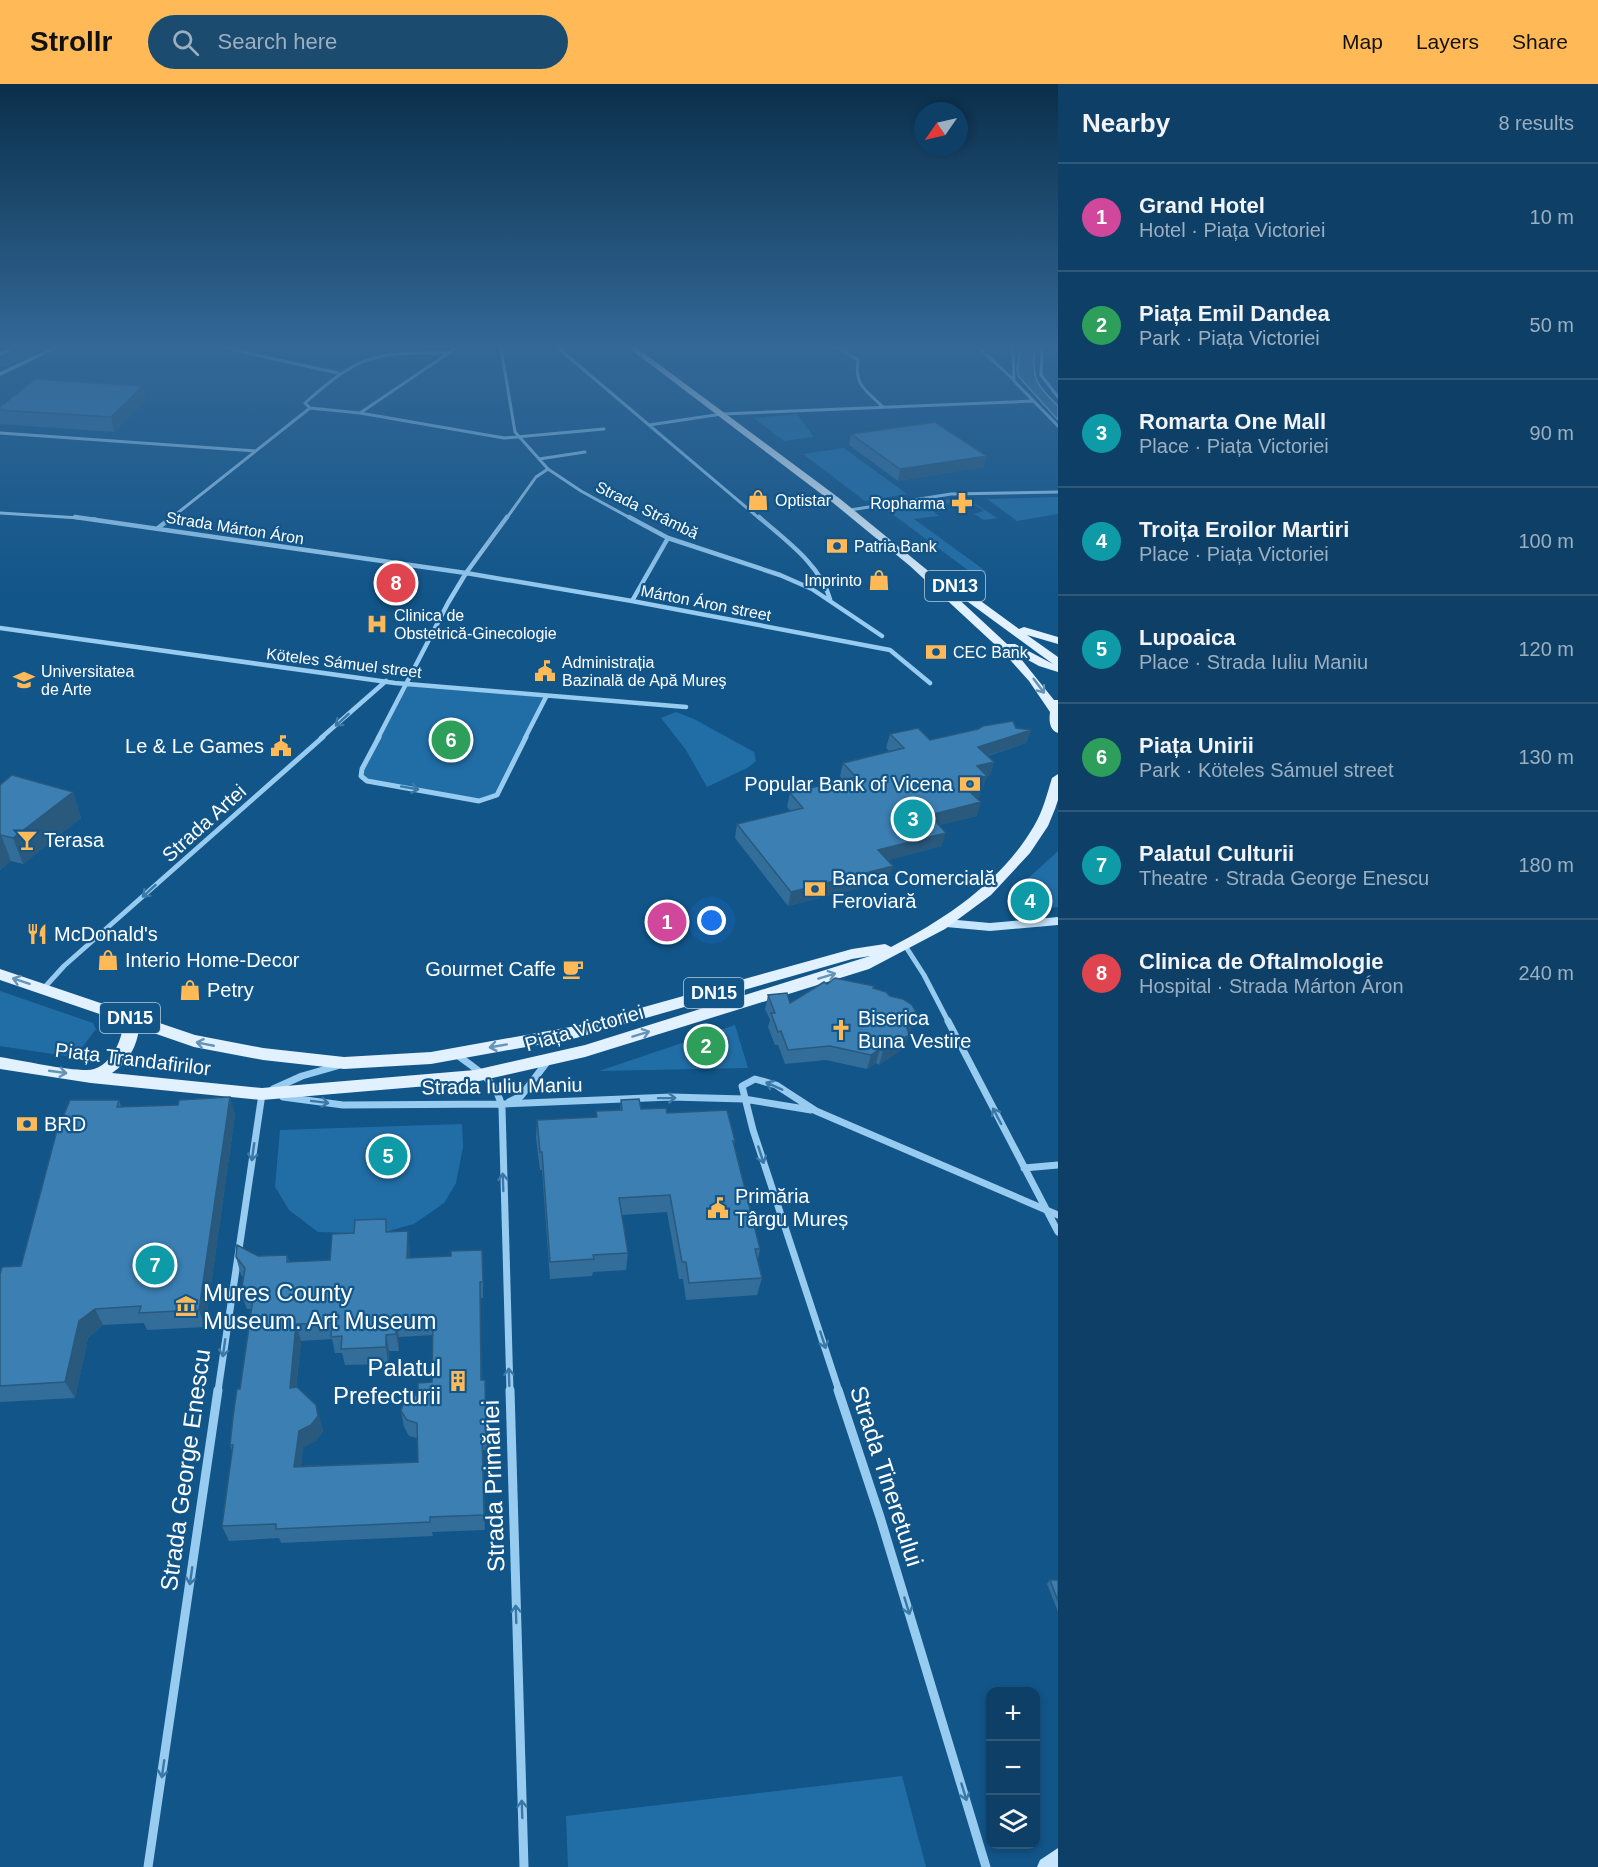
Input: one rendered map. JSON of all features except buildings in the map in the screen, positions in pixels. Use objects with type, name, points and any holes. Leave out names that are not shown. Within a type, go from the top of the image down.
[{"type":"main road","name":"DN13","points":[[745,431],[904,553],[992,632],[1057,705]]},
{"type":"main road","name":"DN13","points":[[904,553],[1004,620]]},
{"type":"main road","points":[[1004,620],[1036,635],[1058,641]]},
{"type":"main road","points":[[1004,620],[1058,662]]},
{"type":"main road","points":[[992,632],[1020,652],[1058,669]]},
{"type":"main road","points":[[1057,705],[1055,722],[1058,729]]},
{"type":"main road","name":"Piața Victoriei","points":[[262,1094],[382,1086],[484,1075],[547,1062],[852,968],[906,947],[946,923],[1000,877],[1023,852],[1042,824],[1058,778]]},
{"type":"main road","name":"Piața Victoriei","points":[[263,1054],[344,1064],[431,1058],[576,1032],[852,954],[906,947]]},
{"type":"main road","name":"Piața Trandafirilor","points":[[0,974],[194,1041],[263,1054]]},
{"type":"main road","points":[[91,1077],[106,1070],[124,1052],[132,1035],[131,1019]]},
{"type":"main road","name":"Piața Trandafirilor","points":[[0,1063],[91,1077],[262,1094]]},
{"type":"street","points":[[158,528],[281,431]]},
{"type":"street","points":[[465,431],[504,438],[580,431]]},
{"type":"street","points":[[517,431],[518,437]]},
{"type":"street","name":"Strada Strâmbă","points":[[656,431],[811,564],[827,588],[830,599]]},
{"type":"street","points":[[0,433],[256,451]]},
{"type":"street","name":"Strada Strâmbă","points":[[518,437],[548,469],[580,491],[668,538],[780,575],[830,599],[882,636]]},
{"type":"street","points":[[539,459],[585,452]]},
{"type":"street","points":[[546,697],[497,795],[479,801],[367,781],[361,776],[362,769],[448,603],[466,573],[536,477],[548,469]]},
{"type":"street","points":[[850,510],[932,496],[969,493],[1058,492]]},
{"type":"street","name":"Strada Márton Áron","points":[[0,513],[93,518],[202,537],[466,573]]},
{"type":"street","points":[[632,601],[668,538]]},
{"type":"street","name":"Márton Áron street","points":[[466,573],[632,601],[890,650],[930,683]]},
{"type":"street","name":"Köteles Sámuel street","points":[[0,628],[406,684],[686,707]]},
{"type":"street","name":"Strada Artei","points":[[44,988],[70,961],[386,681]]},
{"type":"street","points":[[946,923],[990,927],[1058,921]]},
{"type":"street","points":[[906,947],[924,975],[1058,1232]]},
{"type":"street","points":[[455,1054],[494,1083],[503,1104],[521,1096],[547,1062]]},
{"type":"street","points":[[262,1094],[302,1076],[344,1064]]},
{"type":"street","name":"Strada Iuliu Maniu","points":[[744,1099],[742,1086],[755,1079],[776,1085],[816,1111],[1058,1215]]},
{"type":"street","name":"Strada Iuliu Maniu","points":[[262,1094],[344,1105],[503,1104],[671,1097],[744,1099],[816,1111]]},
{"type":"street","name":"Strada George Enescu","points":[[148,1867],[262,1094]]},
{"type":"street","name":"Strada Tineretului","points":[[744,1099],[873,1495],[986,1867]]},
{"type":"street","name":"Strada Primăriei","points":[[503,1104],[502,1156],[524,1867]]},
{"type":"street","points":[[1024,1168],[1058,1165]]},
{"type":"street","points":[[1047,1867],[1058,1858]]},
{"type":"shaded area","points":[[771,431],[810,431],[814,437],[784,441]]},
{"type":"shaded area","points":[[844,448],[907,494],[865,501],[803,454]]},
{"type":"shaded area","points":[[1058,497],[1058,514],[1017,521],[987,499]]},
{"type":"shaded area","points":[[958,498],[967,500],[928,507],[939,516],[914,519],[987,572],[973,574],[887,510]]},
{"type":"shaded area","points":[[969,500],[997,518],[984,520],[974,514],[984,511]]},
{"type":"shaded area","points":[[406,684],[546,697],[497,795],[484,801],[363,779],[362,769]]},
{"type":"shaded area","points":[[676,712],[694,719],[754,752],[756,761],[749,767],[707,787],[686,750],[661,718]]},
{"type":"shaded area","points":[[1058,851],[1058,907],[1015,911],[1021,885]]},
{"type":"shaded area","points":[[0,991],[93,1023],[96,1029],[78,1053],[66,1056],[0,1046]]},
{"type":"shaded area","points":[[735,1025],[748,1068],[599,1071]]},
{"type":"shaded area","points":[[462,1124],[463,1147],[456,1183],[444,1203],[414,1224],[378,1234],[318,1232],[289,1210],[275,1187],[280,1130]]},
{"type":"shaded area","points":[[902,1776],[926,1867],[568,1867],[566,1816]]},
{"type":"place","name":"Optistar","points":[[758,500]]},
{"type":"place","name":"Ropharma","points":[[962,503]]},
{"type":"place","name":"Patria Bank","points":[[837,546]]},
{"type":"place","name":"Imprinto","points":[[879,580]]},
{"type":"place","name":"Clinica de Oftalmologie","points":[[396,583]]},
{"type":"place","name":"Clinica de Obstetrică-Ginecologie","points":[[377,624]]},
{"type":"place","name":"CEC Bank","points":[[936,652]]},
{"type":"place","name":"Administrația Bazinală de Apă Mureş","points":[[545,671]]},
{"type":"place","name":"Universitatea de Arte","points":[[24,680]]},
{"type":"place","name":"Piața Unirii","points":[[451,740]]},
{"type":"place","name":"Le & Le Games","points":[[281,746]]},
{"type":"place","name":"Popular Bank of Vicena","points":[[970,784]]},
{"type":"place","name":"Romarta One Mall","points":[[913,819]]},
{"type":"place","name":"Terasa","points":[[27,840]]},
{"type":"place","name":"Banca Comercială Feroviară","points":[[815,889]]},
{"type":"place","name":"Troița Eroilor Martiri","points":[[1030,901]]},
{"type":"place","name":"Grand Hotel","points":[[667,922]]},
{"type":"place","name":"McDonald's","points":[[37,934]]},
{"type":"place","name":"Interio Home-Decor","points":[[108,960]]},
{"type":"place","name":"Gourmet Caffe","points":[[573,969]]},
{"type":"place","name":"Petry","points":[[190,990]]},
{"type":"place","name":"Biserica Buna Vestire","points":[[841,1030]]},
{"type":"place","name":"Piața Emil Dandea","points":[[706,1046]]},
{"type":"place","name":"BRD","points":[[27,1124]]},
{"type":"place","name":"Lupoaica","points":[[388,1156]]},
{"type":"place","name":"Primăria Târgu Mureș","points":[[718,1208]]},
{"type":"place","name":"Palatul Culturii","points":[[155,1265]]},
{"type":"place","name":"Mures County Museum. Art Museum","points":[[186,1306]]},
{"type":"place","name":"Palatul Prefecturii","points":[[458,1381]]}]
